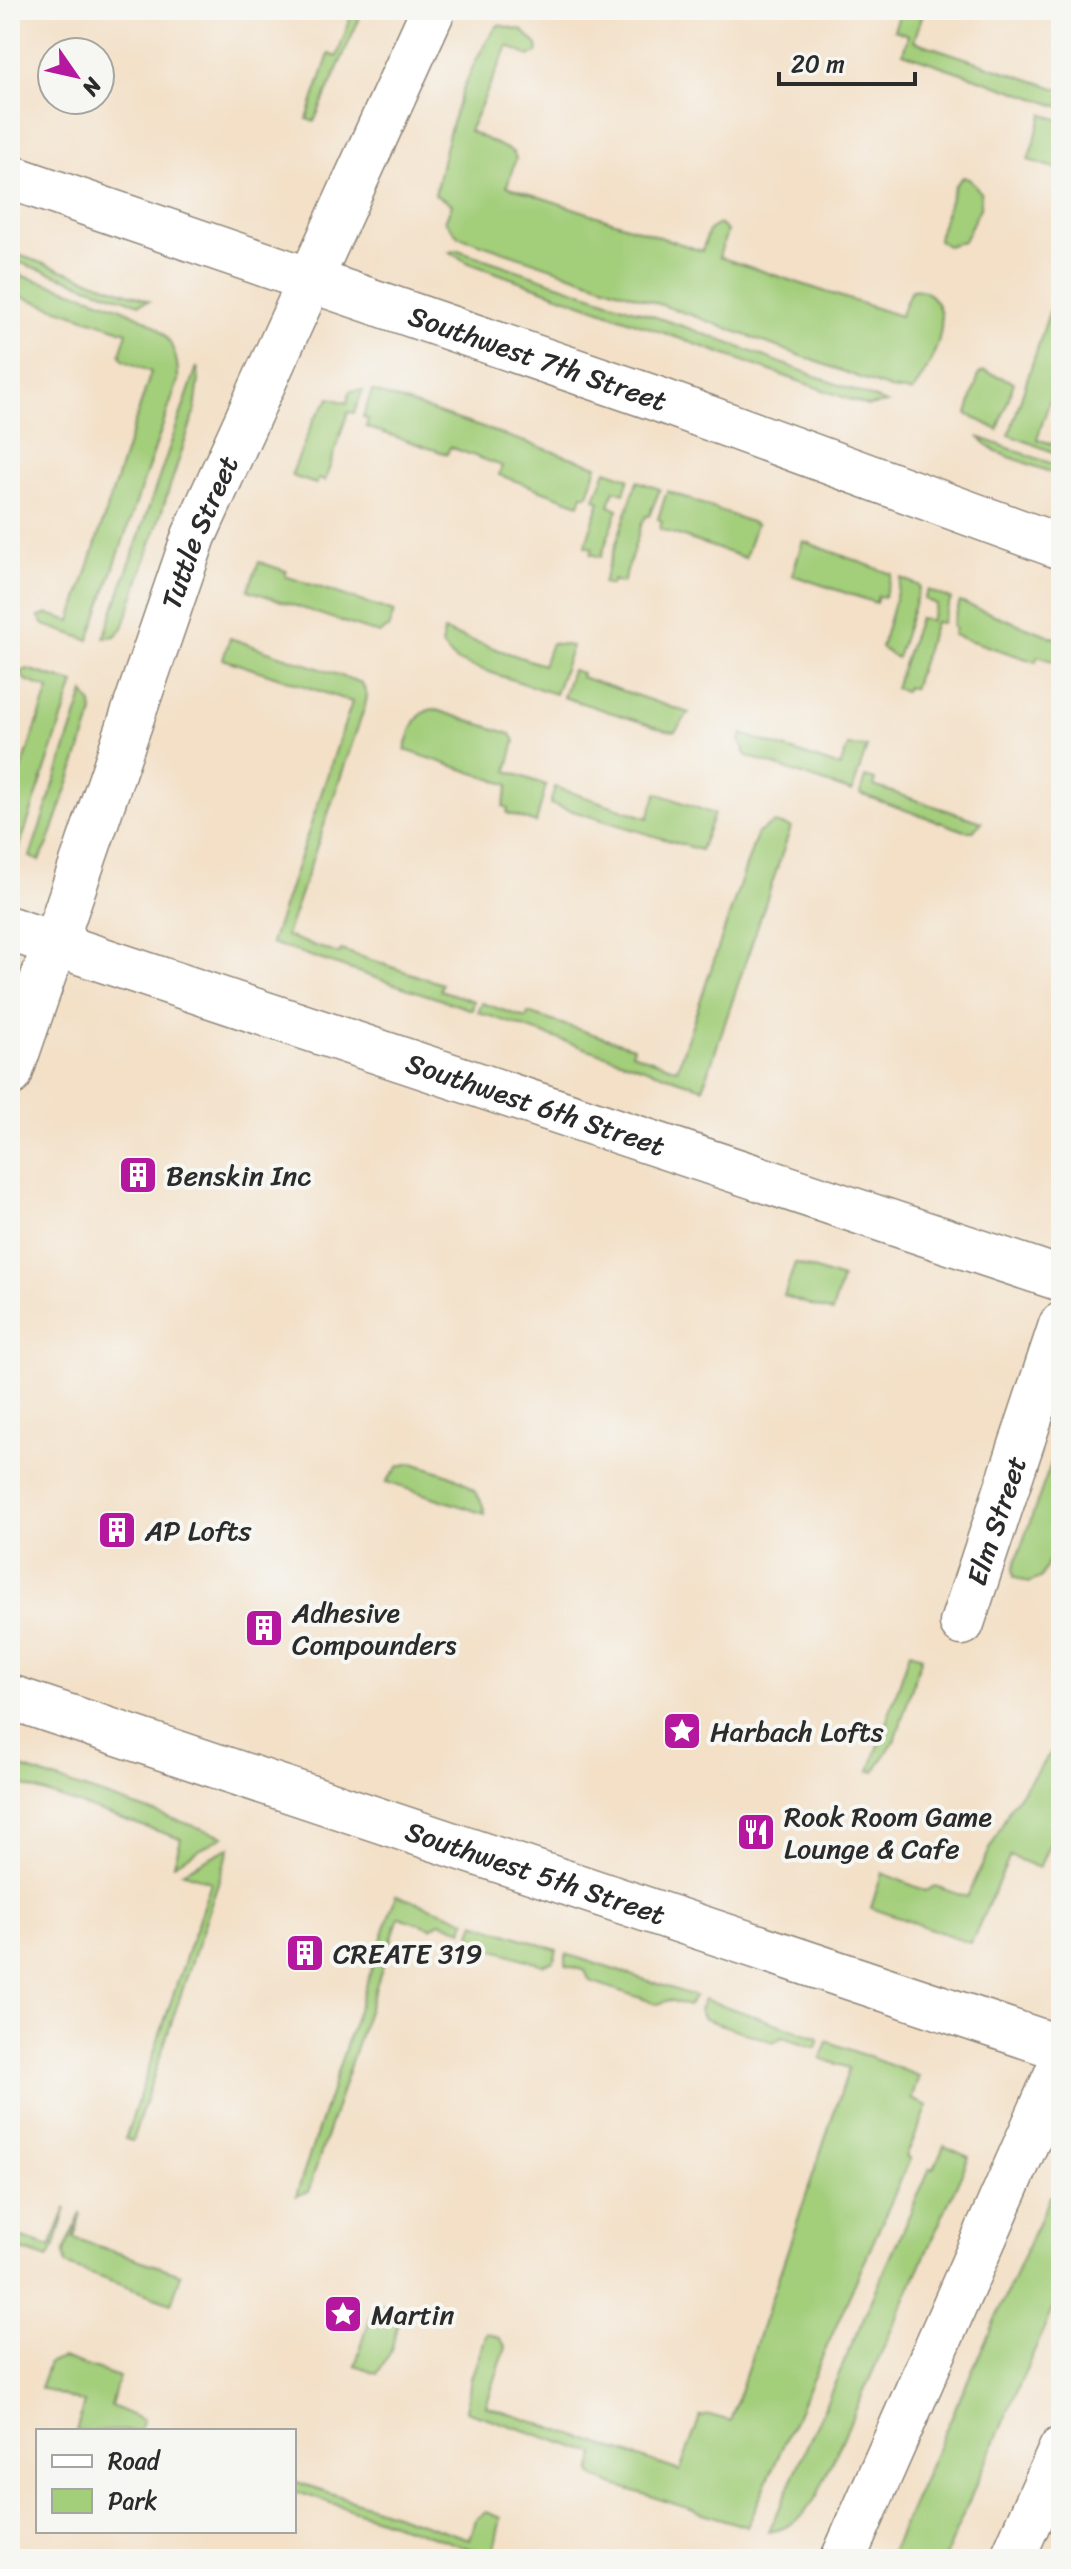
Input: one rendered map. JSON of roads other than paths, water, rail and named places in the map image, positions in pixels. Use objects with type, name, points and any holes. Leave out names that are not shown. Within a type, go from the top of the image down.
[{"type":"street","name":"Tuttle Street","points":[[10,1074],[173,591],[216,482],[433,10]]},
{"type":"street","name":"Southwest 7th Street","points":[[10,177],[788,446],[1061,547]]},
{"type":"street","name":"Southwest 6th Street","points":[[10,929],[1061,1279]]},
{"type":"street","name":"Elm Street","points":[[962,1623],[1061,1325]]},
{"type":"street","name":"Southwest 5th Street","points":[[10,1697],[1061,2048]]},
{"type":"street","points":[[843,2559],[1061,2064]]},
{"type":"street","points":[[1012,2559],[1061,2449]]},
{"type":"place","name":"Benskin Inc","points":[[138,1175]]},
{"type":"place","name":"AP Lofts","points":[[117,1530]]},
{"type":"place","name":"Adhesive Compounders","points":[[264,1628]]},
{"type":"place","name":"Harbach Lofts","points":[[682,1731]]},
{"type":"place","name":"Rook Room Game Lounge & Cafe","points":[[756,1832]]},
{"type":"place","name":"CREATE 319","points":[[305,1953]]},
{"type":"place","name":"Martin","points":[[343,2314]]}]
